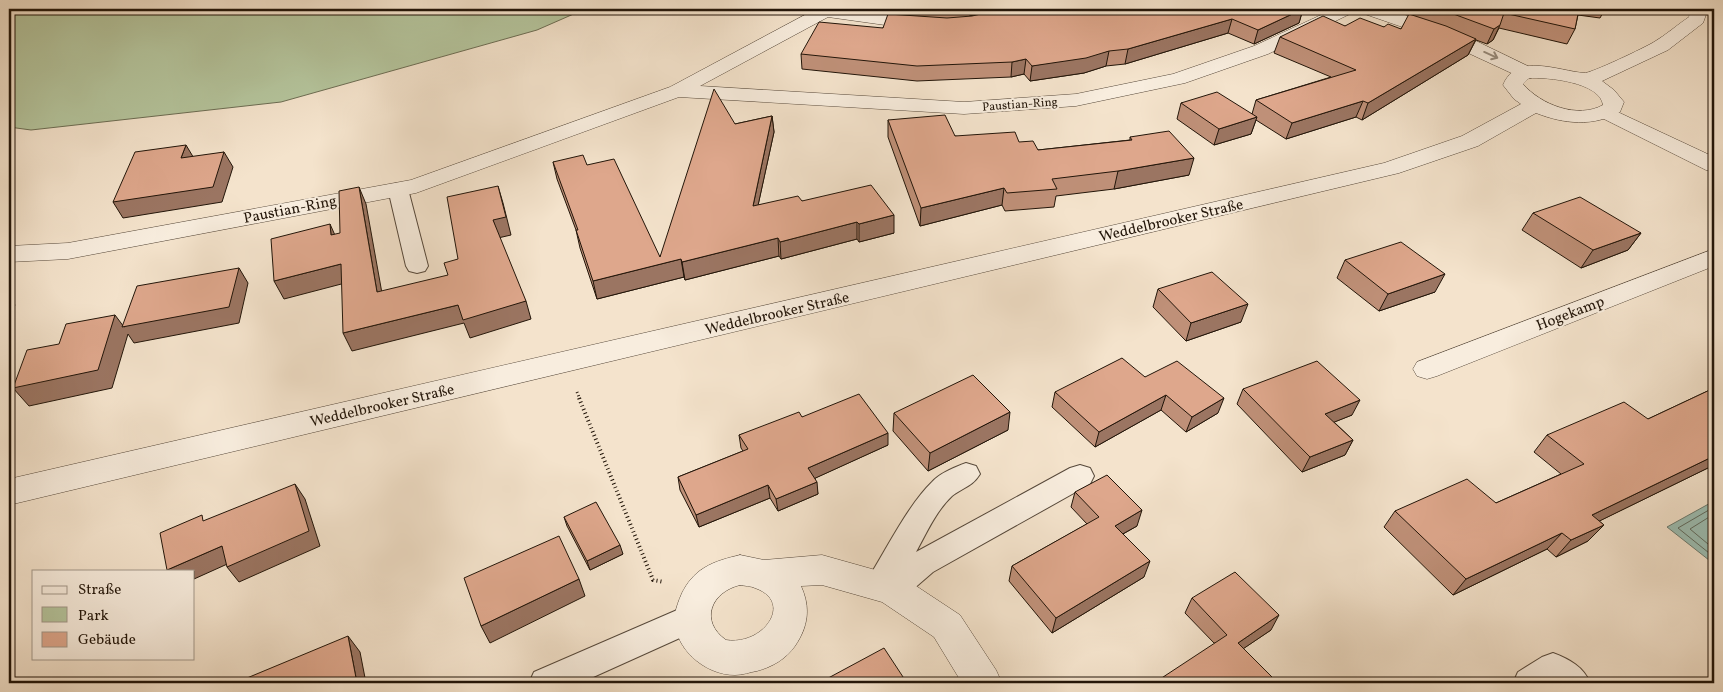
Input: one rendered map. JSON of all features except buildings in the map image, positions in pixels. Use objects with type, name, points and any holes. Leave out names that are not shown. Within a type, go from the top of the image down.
[{"type":"street","name":"Paustian-Ring","points":[[677,91],[964,108],[1076,100],[1178,79],[1261,50],[1348,9]]},
{"type":"street","points":[[1363,9],[1420,25],[1527,72]]},
{"type":"street","points":[[1586,81],[1661,46],[1697,19],[1699,9]]},
{"type":"street","name":"Paustian-Ring","points":[[9,254],[68,251],[416,186],[677,91],[828,10]]},
{"type":"street","points":[[828,10],[894,22],[941,26]]},
{"type":"street","points":[[1527,72],[1555,73],[1586,81],[1608,94],[1614,102],[1613,108],[1607,113],[1596,116],[1566,114],[1535,105],[1524,98],[1513,85],[1514,80],[1519,75],[1527,72]]},
{"type":"street","name":"Weddelbrooker Straße","points":[[9,492],[1391,168],[1470,141],[1535,105]]},
{"type":"street","points":[[1607,113],[1714,165]]},
{"type":"street","name":"Hogekamp","points":[[1426,369],[1714,257]]},
{"type":"street","points":[[740,570],[754,570],[765,574],[779,582],[788,594],[791,608],[789,623],[781,638],[768,649],[752,657],[734,659],[717,655],[704,646],[695,634],[691,618],[694,603],[703,590],[716,579],[740,570]]},
{"type":"street","points":[[765,574],[822,570],[886,588],[947,626],[983,683]]},
{"type":"lane","points":[[398,189],[417,266]]},
{"type":"lane","points":[[886,588],[930,502],[944,488],[966,474]]},
{"type":"lane","points":[[886,588],[923,563],[1080,476]]},
{"type":"lane","points":[[545,683],[691,618]]},
{"type":"lane","points":[[1529,683],[1553,668],[1574,683]]},
{"type":"path","points":[[565,362],[653,580],[688,585],[716,579]]},
{"type":"green space","points":[[9,9],[585,9],[537,30],[281,102],[31,130],[9,127]]},
{"type":"water","points":[[1714,501],[1714,564],[1667,527]]}]
